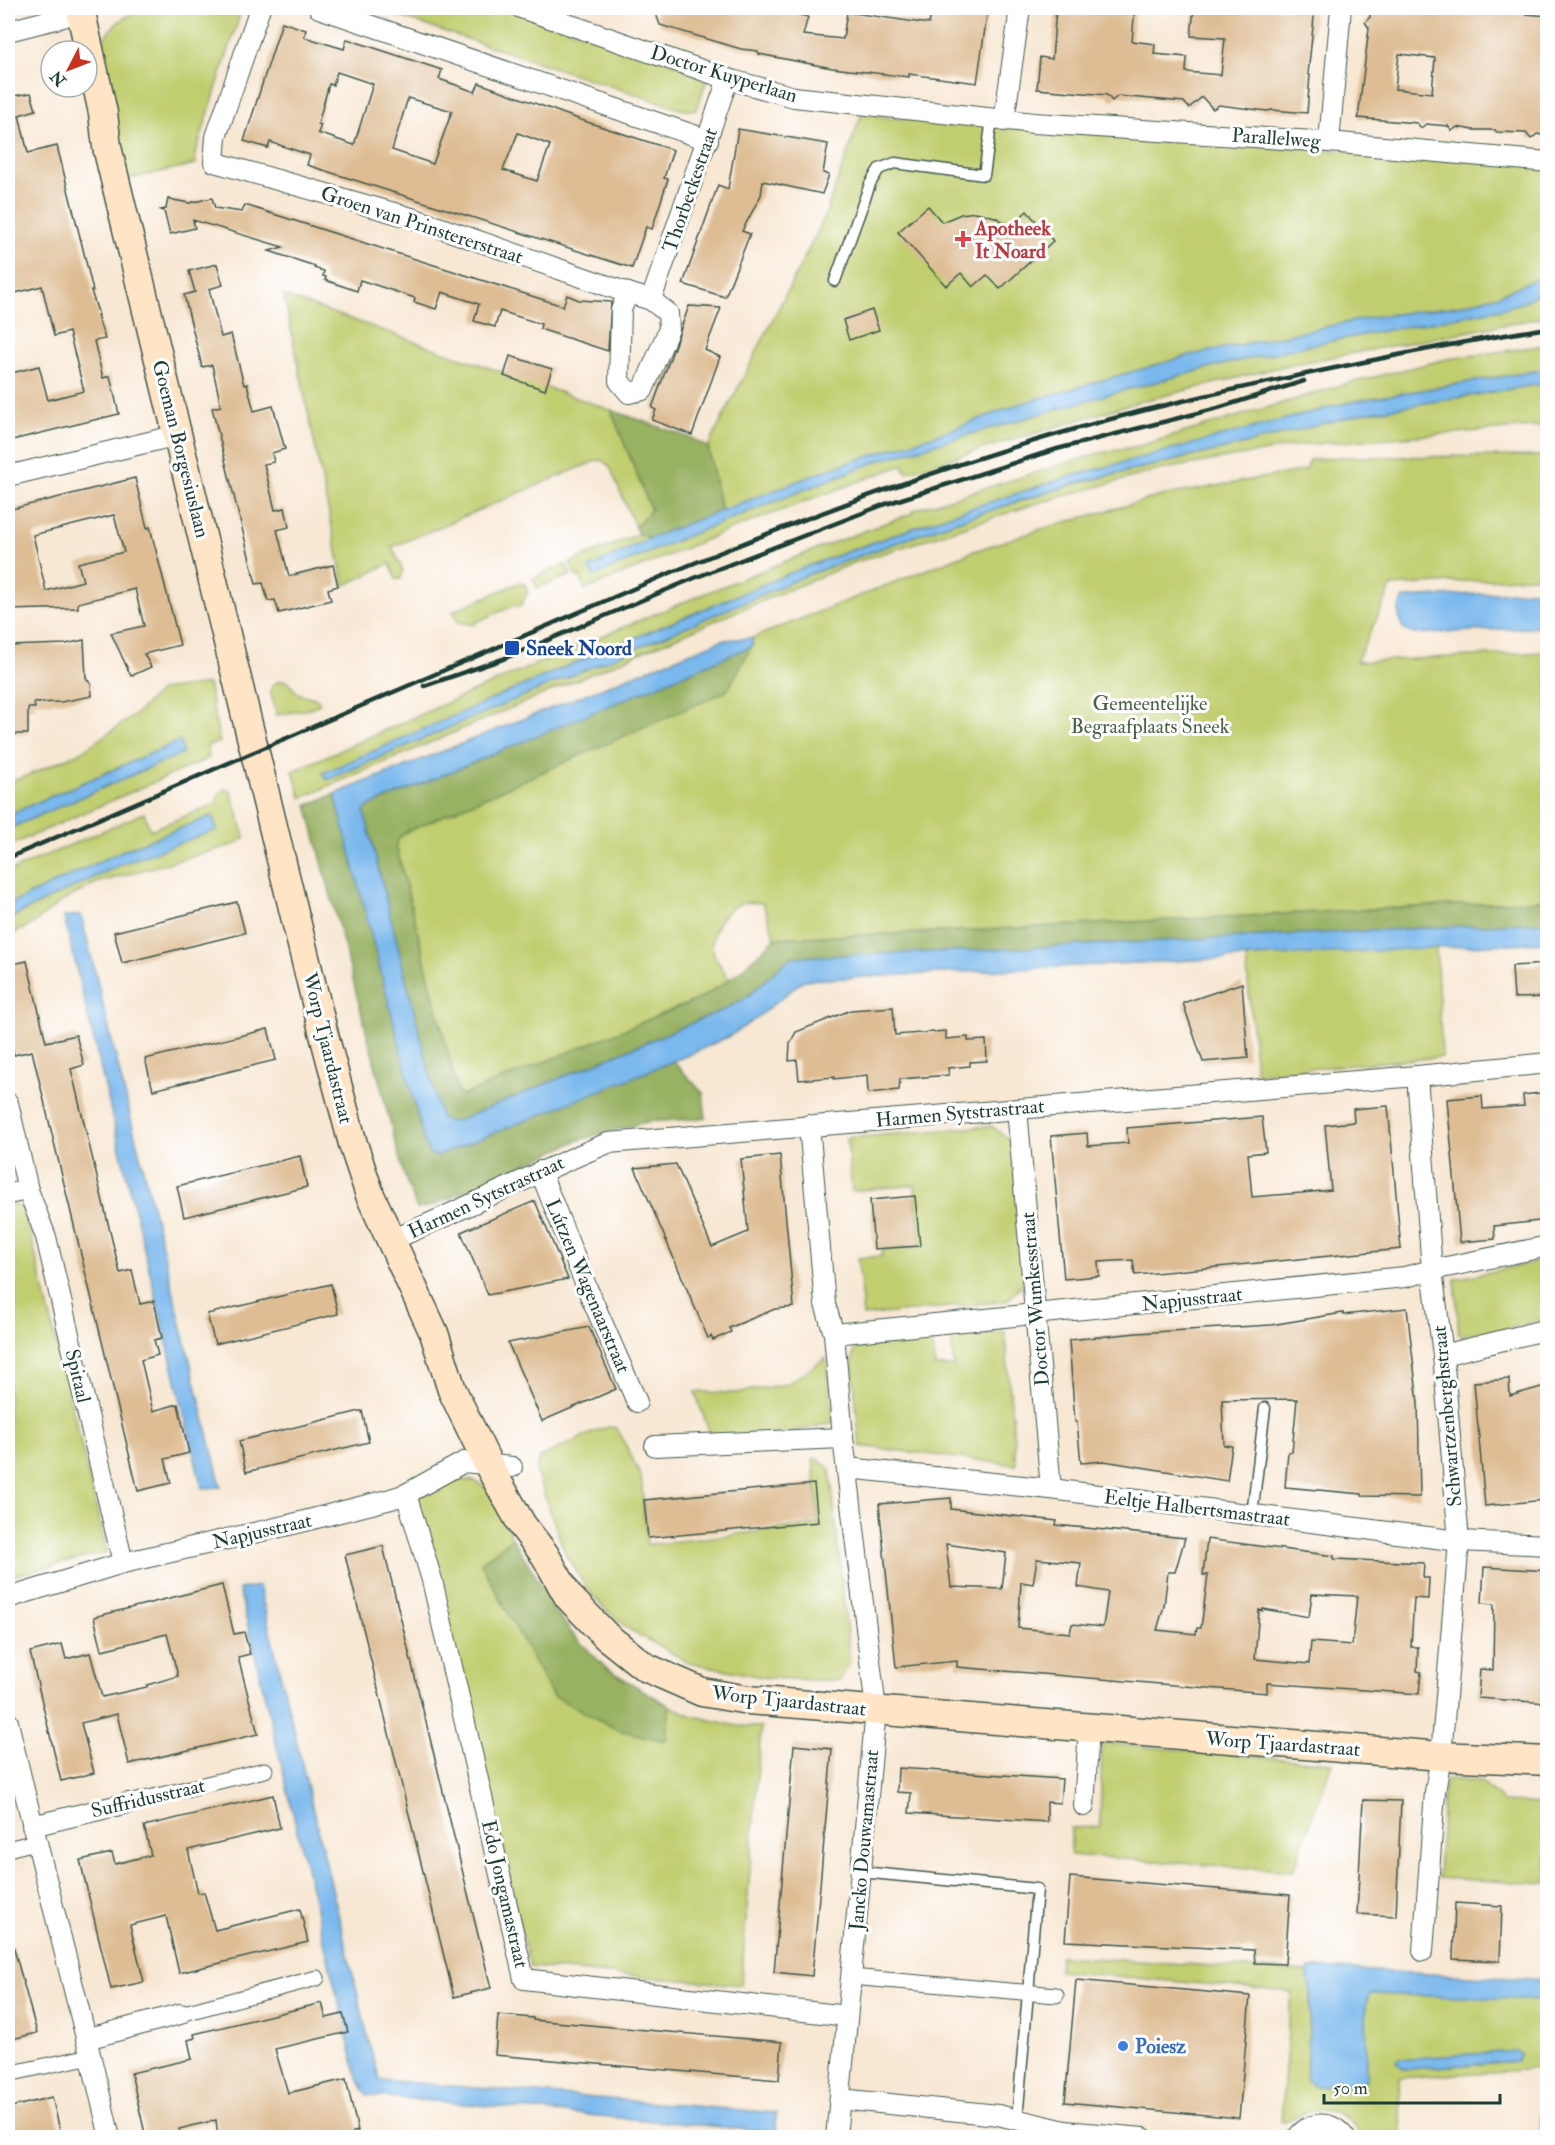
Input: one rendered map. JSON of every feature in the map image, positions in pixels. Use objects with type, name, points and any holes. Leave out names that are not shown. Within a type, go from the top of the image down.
[{"type":"main road","points":[[71,39],[74,10]]},
{"type":"main road","name":"Goeman Borgesiuslaan","points":[[74,10],[103,113],[107,147],[255,752]]},
{"type":"main road","name":"Goeman Borgesiuslaan","points":[[83,99],[107,147]]},
{"type":"main road","name":"Worp Tjaardastraat","points":[[255,752],[323,1031],[353,1144],[370,1195],[434,1332],[465,1374],[501,1466],[543,1532],[545,1554],[568,1596],[606,1636],[645,1667],[702,1692],[748,1700],[1441,1756],[1548,1761]]},
{"type":"street","name":"Groen van Prinstererstraat","points":[[260,8],[216,136],[214,162],[412,218],[628,293]]},
{"type":"street","points":[[319,8],[708,140]]},
{"type":"street","name":"Doctor Kuyperlaan","points":[[521,8],[728,79],[794,97],[998,120]]},
{"type":"street","points":[[998,120],[1020,8]]},
{"type":"street","points":[[1329,142],[1341,8]]},
{"type":"street","points":[[8,32],[74,10]]},
{"type":"street","name":"Thorbeckestraat","points":[[651,300],[728,79]]},
{"type":"street","name":"Parallelweg","points":[[998,120],[1329,142],[1548,162]]},
{"type":"street","points":[[628,293],[651,300],[668,314],[669,328],[643,390],[629,393],[619,381],[621,310],[628,293]]},
{"type":"street","points":[[8,476],[178,435]]},
{"type":"street","name":"Harmen Sytstrastraat","points":[[392,1240],[450,1215],[540,1171],[608,1143],[1417,1076],[1548,1063]]},
{"type":"street","name":"Schwartzenberghstraat","points":[[1417,1076],[1432,1270],[1443,1355],[1459,1541],[1441,1756]]},
{"type":"street","name":"Spitaal","points":[[8,1103],[28,1190],[46,1238],[123,1563]]},
{"type":"street","name":"Doctor Wumkesstraat","points":[[1017,1108],[1051,1489]]},
{"type":"street","points":[[655,1446],[843,1438],[834,1334],[825,1304],[809,1125]]},
{"type":"street","name":"Lútzen Wagenaarstraat","points":[[540,1171],[587,1288],[637,1402]]},
{"type":"street","points":[[8,1194],[28,1190]]},
{"type":"street","name":"Napjusstraat","points":[[834,1334],[1405,1277],[1548,1246]]},
{"type":"street","points":[[1443,1355],[1548,1329]]},
{"type":"street","name":"Jancko Douwamastraat","points":[[836,2138],[876,1710],[843,1438]]},
{"type":"street","name":"Napjusstraat","points":[[8,1598],[123,1563],[293,1524],[406,1494],[464,1462],[501,1466]]},
{"type":"street","name":"Eeltje Halbertsmastraat","points":[[847,1468],[1051,1489],[1459,1541],[1548,1545]]},
{"type":"street","name":"Edo Jongamastraat","points":[[406,1494],[432,1580],[524,1979],[847,2016]]},
{"type":"street","points":[[8,1722],[33,1834],[89,2047],[110,2138]]},
{"type":"street","points":[[1084,1806],[1089,1729]]},
{"type":"street","points":[[1423,1951],[1435,1792],[1441,1756]]},
{"type":"street","name":"Suffridusstraat","points":[[8,1850],[33,1834],[128,1803],[265,1770]]},
{"type":"street","points":[[851,1977],[1056,1995]]},
{"type":"street","points":[[8,2074],[180,2014],[317,1978]]},
{"type":"street","points":[[840,2099],[998,2115],[1065,2131],[1143,2138]]},
{"type":"street","points":[[1297,2138],[1306,2128],[1321,2124],[1335,2128],[1345,2138]]},
{"type":"lane","points":[[835,281],[870,184],[879,169],[895,163],[984,175],[998,120]]},
{"type":"lane","points":[[1252,1515],[1265,1408]]},
{"type":"lane","points":[[861,1872],[1037,1889],[1017,2120]]},
{"type":"green space","points":[[142,8],[242,8],[195,155],[196,164],[128,179],[99,66],[99,48],[104,37],[126,17]]},
{"type":"green space","points":[[373,8],[506,8],[709,74],[696,110],[683,110]]},
{"type":"green space","points":[[862,113],[890,118],[1547,166],[1547,289],[1540,293],[1545,317],[1285,366],[1138,402],[906,472],[903,465],[729,530],[585,590],[580,576],[576,577],[570,563],[638,534],[650,538],[590,568],[593,576],[877,461],[1216,366],[1310,345],[1505,308],[1523,302],[1540,292],[1538,278],[1499,295],[1457,306],[1373,317],[1187,356],[1016,405],[951,430],[832,468],[721,511],[708,447],[823,221]]},
{"type":"green space","points":[[284,296],[611,410],[651,510],[635,527],[610,467],[602,460],[595,461],[392,547],[403,570],[401,579],[396,579],[390,563],[344,586]]},
{"type":"green space","points":[[1547,345],[1547,369],[1350,402],[1072,476],[952,514],[805,567],[572,664],[323,773],[327,780],[810,574],[954,522],[1076,484],[1364,413],[1547,383],[1547,426],[1300,445],[1159,470],[1038,503],[853,563],[301,798],[293,771],[600,637],[834,542],[913,513],[913,510],[1100,453],[1139,446],[1346,384],[1447,359]]},
{"type":"green space","points":[[611,410],[691,438],[708,447],[721,511],[650,538],[638,534],[635,527],[651,510]]},
{"type":"green space","name":"Gemeentelijke Begraafplaats Sneek","points":[[1547,456],[1547,576],[1392,586],[1356,662],[1547,652],[1547,900],[942,932],[775,938],[763,903],[744,903],[739,904],[722,917],[713,937],[714,955],[730,980],[699,999],[461,1096],[457,1089],[396,846],[398,839],[406,832],[752,646],[752,638],[974,551],[1045,528],[1161,496],[1306,470],[1309,460],[1342,457]]},
{"type":"green space","points":[[566,564],[571,575],[537,588],[533,578]]},
{"type":"green space","points":[[521,582],[522,585],[525,584],[528,592],[520,607],[515,605],[476,622],[475,625],[458,622],[453,611]]},
{"type":"green space","points":[[752,646],[727,691],[406,832],[398,839],[396,846],[457,1089],[461,1096],[699,999],[739,972],[775,938],[942,932],[1547,900],[1547,922],[791,958],[747,997],[728,1008],[457,1121],[441,1119],[364,811],[369,806]]},
{"type":"green space","points":[[279,681],[286,681],[299,694],[318,699],[320,704],[308,709],[277,715],[270,691]]},
{"type":"green space","points":[[208,684],[220,742],[207,746],[209,758],[8,846],[8,829],[183,753],[179,741],[8,815],[8,782],[79,753],[135,715],[161,690]]},
{"type":"green space","points":[[224,789],[231,791],[245,838],[236,844],[96,883],[61,902],[31,925],[8,936],[8,919],[124,863],[217,829],[212,816],[124,850],[8,905],[8,872],[144,813],[150,830],[216,804],[217,797]]},
{"type":"green space","points":[[335,794],[425,1144],[430,1154],[437,1156],[673,1061],[703,1093],[706,1118],[646,1122],[579,1140],[432,1206],[417,1209],[404,1175],[307,805]]},
{"type":"green space","points":[[1436,947],[1442,1057],[1256,1073],[1246,957]]},
{"type":"green space","points":[[991,1126],[1006,1137],[1012,1137],[1026,1286],[1019,1287],[1007,1301],[863,1316],[858,1258],[882,1256],[882,1250],[920,1246],[915,1185],[852,1191],[847,1138]]},
{"type":"green space","points":[[8,1203],[24,1208],[107,1552],[8,1577]]},
{"type":"green space","points":[[1547,1260],[1547,1318],[1506,1329],[1459,1335],[1455,1279]]},
{"type":"green space","points":[[1005,1332],[1016,1465],[860,1446],[852,1358],[855,1349],[932,1340],[935,1367],[954,1366],[951,1337]]},
{"type":"green space","points":[[826,1358],[834,1422],[772,1434],[740,1436],[710,1434],[695,1392],[737,1393],[787,1384]]},
{"type":"green space","points":[[609,1427],[617,1428],[641,1476],[647,1545],[819,1524],[813,1459],[817,1459],[830,1469],[850,1662],[840,1681],[767,1678],[688,1662],[630,1630],[607,1611],[587,1589],[565,1553],[536,1471],[540,1457]]},
{"type":"green space","points":[[463,1480],[475,1481],[495,1493],[512,1538],[481,1563],[665,1741],[670,1706],[693,1716],[737,1726],[761,1727],[741,1985],[530,1967],[412,1499]]},
{"type":"green space","points":[[512,1538],[553,1609],[576,1638],[607,1669],[670,1706],[666,1741],[618,1730],[552,1695],[481,1563]]},
{"type":"green space","points":[[1102,1743],[1332,1763],[1293,1871],[1071,1855],[1071,1828],[1100,1827]]},
{"type":"green space","points":[[1446,1779],[1481,1782],[1503,1802],[1547,1804],[1547,1884],[1438,1878],[1443,1793]]},
{"type":"green space","points":[[1060,1956],[1307,1972],[1311,1994],[1313,2086],[1365,2082],[1367,2078],[1366,2004],[1371,1994],[1547,2000],[1547,2137],[1542,2137],[1537,2069],[1399,2078],[1401,2137],[1361,2137],[1351,2122],[1329,2111],[1311,2111],[1281,2122],[1291,1992],[1059,1971]],"holes":[[[1516,2052],[1520,2055],[1517,2061],[1408,2069],[1403,2069],[1400,2059]]]},
{"type":"water","points":[[1538,278],[1540,292],[1523,302],[1505,308],[1310,345],[1216,366],[1099,397],[877,461],[685,537],[594,576],[589,568],[650,538],[832,468],[951,430],[1016,405],[1187,356],[1373,317],[1457,306],[1499,295]]},
{"type":"water","points":[[1547,369],[1547,383],[1364,413],[1249,443],[1076,483],[954,522],[810,574],[327,780],[323,773],[572,664],[805,567],[952,514],[1072,476],[1350,402]]},
{"type":"water","points":[[1547,590],[1547,627],[1414,634],[1404,630],[1399,618],[1400,606],[1404,598]]},
{"type":"water","points":[[752,638],[752,646],[369,806],[364,811],[441,1119],[457,1121],[728,1008],[747,997],[791,957],[962,951],[1547,922],[1547,942],[804,980],[730,1036],[686,1056],[437,1156],[430,1154],[425,1144],[335,794],[722,640]]},
{"type":"water","points":[[180,741],[183,753],[8,829],[8,815]]},
{"type":"water","points":[[212,816],[217,830],[124,863],[8,919],[8,905],[124,850]]},
{"type":"water","points":[[81,915],[221,1487],[202,1488],[64,917]]},
{"type":"water","points":[[259,1586],[380,2080],[776,2113],[776,2132],[367,2095],[357,2078],[239,1589]]},
{"type":"water","points":[[1315,1968],[1547,1980],[1547,2000],[1371,1994],[1366,2004],[1367,2078],[1361,2084],[1313,2086],[1306,2080],[1311,1994],[1308,1970]]},
{"type":"water","points":[[1516,2051],[1520,2054],[1517,2061],[1408,2069],[1403,2069],[1397,2063],[1400,2059]]},
{"type":"building","points":[[654,8],[767,8],[808,17],[803,35],[843,39],[847,12],[929,24],[931,14],[941,15],[942,8],[988,8],[977,83],[909,74],[909,77],[832,68],[759,54],[758,51],[741,49],[660,25]]},
{"type":"building","points":[[1056,8],[1135,8],[1132,41],[1155,44],[1154,54],[1187,57],[1186,72],[1221,75],[1225,38],[1191,36],[1194,8],[1315,8],[1308,74],[1310,75],[1307,113],[1219,105],[1213,109],[1202,97],[1189,108],[1184,102],[1118,96],[1112,101],[1107,95],[1037,89],[1040,57],[1052,59]]},
{"type":"building","points":[[1370,8],[1461,8],[1548,16],[1543,71],[1545,75],[1548,75],[1548,136],[1537,134],[1531,139],[1526,133],[1457,127],[1452,131],[1448,126],[1426,124],[1421,128],[1417,123],[1358,118],[1369,28],[1365,22],[1370,17]],"holes":[[[1399,54],[1435,58],[1432,93],[1395,89]]]},
{"type":"building","points":[[282,22],[306,30],[304,37],[344,49],[347,39],[442,70],[439,79],[475,92],[479,83],[673,150],[664,178],[668,179],[652,229],[646,227],[632,268],[307,165],[310,155],[270,142],[268,148],[244,141]],"holes":[[[337,72],[373,84],[354,145],[318,133],[321,125],[318,124],[329,84],[333,85]],[[408,98],[452,111],[433,164],[392,150]],[[518,133],[550,145],[537,181],[503,170]]]},
{"type":"building","points":[[31,93],[36,110],[19,115],[28,153],[57,146],[93,291],[91,291],[105,339],[94,341],[103,378],[110,376],[119,414],[8,441],[8,374],[39,366],[48,400],[84,391],[69,332],[54,336],[42,286],[8,295],[8,97]]},
{"type":"building","points":[[738,129],[828,144],[823,173],[829,175],[822,194],[763,181],[761,195],[742,231],[750,234],[725,297],[683,284],[718,185],[728,189]]},
{"type":"building","points":[[212,198],[215,208],[242,212],[245,205],[563,306],[567,295],[579,300],[611,302],[608,351],[540,329],[541,324],[500,311],[495,327],[474,321],[479,304],[442,292],[436,309],[414,302],[415,298],[360,280],[357,291],[325,280],[324,271],[314,268],[315,266],[269,251],[283,247],[193,220],[195,228],[170,234],[164,211],[161,210],[166,209],[168,199],[189,203]]},
{"type":"building","points":[[928,206],[942,222],[961,214],[976,212],[995,217],[1011,226],[1027,211],[1053,241],[1000,289],[987,275],[973,287],[961,273],[946,286],[898,232]]},
{"type":"building","points":[[217,264],[223,285],[209,289],[221,337],[231,334],[244,385],[247,384],[254,411],[273,406],[285,449],[272,453],[274,462],[264,464],[275,510],[285,508],[289,527],[277,530],[289,576],[333,565],[338,586],[328,589],[331,600],[279,613],[275,600],[268,601],[263,583],[256,584],[212,408],[221,406],[212,365],[202,367],[184,295],[195,292],[189,271]]},
{"type":"building","points":[[689,306],[721,308],[705,350],[720,357],[692,435],[652,420],[656,410],[652,408]]},
{"type":"building","points":[[872,310],[879,330],[849,340],[843,320]]},
{"type":"building","points":[[510,356],[552,369],[545,390],[504,376]]},
{"type":"building","points":[[135,478],[180,645],[144,654],[151,667],[131,676],[111,633],[144,626],[135,589],[78,603],[78,608],[8,610],[8,580],[11,580],[8,510]],"holes":[[[114,515],[124,552],[78,563],[83,581],[46,591],[33,535]]]},
{"type":"building","points":[[84,640],[86,678],[91,684],[92,696],[61,702],[34,703],[35,708],[28,708],[28,734],[8,734],[8,646],[66,644]]},
{"type":"building","points":[[237,902],[245,933],[122,963],[114,932]]},
{"type":"building","points":[[27,961],[46,1042],[76,1035],[84,1065],[71,1069],[120,1273],[132,1270],[140,1304],[154,1301],[162,1338],[154,1340],[158,1355],[141,1360],[153,1411],[178,1404],[189,1453],[165,1459],[171,1483],[138,1491],[32,1051],[14,1055],[8,1028],[8,965]]},
{"type":"building","points":[[1548,964],[1548,997],[1514,998],[1512,966]]},
{"type":"building","points":[[1242,983],[1248,1058],[1203,1062],[1183,1003]]},
{"type":"building","points":[[893,1007],[895,1035],[946,1031],[946,1039],[968,1037],[968,1041],[986,1040],[987,1061],[970,1062],[970,1066],[948,1068],[949,1075],[900,1079],[899,1090],[868,1093],[867,1075],[799,1080],[797,1060],[789,1061],[790,1043],[796,1032],[851,1010]]},
{"type":"building","points":[[268,1029],[276,1060],[153,1090],[145,1059]]},
{"type":"building","points":[[1548,1092],[1548,1220],[1494,1226],[1495,1239],[1460,1242],[1447,1099],[1482,1096],[1483,1109],[1524,1106],[1523,1095]]},
{"type":"building","points":[[1388,1106],[1401,1249],[1135,1275],[1133,1260],[1098,1262],[1099,1276],[1064,1279],[1051,1136],[1087,1133],[1088,1146],[1128,1143],[1127,1128],[1262,1117],[1266,1152],[1248,1154],[1252,1197],[1302,1193],[1331,1190],[1325,1125],[1354,1122],[1353,1109]]},
{"type":"building","points":[[780,1155],[794,1307],[775,1309],[729,1328],[731,1332],[713,1340],[711,1336],[708,1338],[635,1168],[676,1164],[712,1247],[748,1232],[741,1159]]},
{"type":"building","points":[[300,1156],[307,1187],[184,1217],[177,1186]]},
{"type":"building","points":[[915,1196],[920,1246],[874,1249],[870,1200]]},
{"type":"building","points":[[535,1201],[568,1279],[488,1295],[461,1232]]},
{"type":"building","points":[[331,1284],[338,1314],[215,1344],[207,1314]]},
{"type":"building","points":[[1407,1308],[1418,1403],[1420,1497],[1362,1496],[1362,1494],[1285,1487],[1288,1452],[1292,1452],[1297,1399],[1222,1400],[1224,1445],[1232,1446],[1227,1481],[1104,1461],[1081,1463],[1077,1422],[1075,1422],[1069,1340],[1137,1333],[1271,1325],[1343,1313],[1343,1315]]},
{"type":"building","points":[[589,1327],[616,1389],[542,1421],[508,1343]]},
{"type":"building","points":[[1509,1379],[1510,1396],[1548,1385],[1548,1473],[1545,1500],[1485,1506],[1474,1382]]},
{"type":"building","points":[[362,1411],[369,1442],[246,1472],[239,1441]]},
{"type":"building","points":[[814,1484],[818,1522],[648,1538],[644,1500]]},
{"type":"building","points":[[951,1498],[951,1509],[1057,1521],[1056,1525],[1185,1538],[1175,1572],[1168,1572],[1164,1606],[1157,1630],[1196,1634],[1197,1628],[1201,1628],[1208,1575],[1203,1575],[1207,1539],[1334,1556],[1334,1559],[1424,1563],[1423,1578],[1429,1578],[1428,1599],[1414,1598],[1411,1647],[1418,1647],[1417,1671],[1421,1672],[1419,1694],[1267,1683],[1267,1693],[957,1667],[957,1661],[896,1667],[879,1504]],"holes":[[[946,1544],[1006,1553],[1002,1589],[951,1587]],[[1037,1559],[1081,1563],[1078,1587],[1108,1592],[1103,1627],[1072,1624],[1070,1633],[1018,1628],[1021,1582],[1033,1584]],[[1312,1594],[1357,1596],[1352,1645],[1311,1642],[1309,1664],[1255,1659],[1259,1610],[1309,1617]]]},
{"type":"building","points":[[383,1546],[491,1988],[454,1997],[345,1555]]},
{"type":"building","points":[[1484,1567],[1548,1571],[1548,1703],[1478,1698],[1480,1669],[1493,1670],[1494,1604],[1482,1603]]},
{"type":"building","points":[[222,1585],[234,1634],[244,1632],[250,1654],[238,1657],[258,1734],[129,1764],[117,1714],[81,1723],[94,1773],[61,1781],[30,1652],[62,1644],[66,1659],[90,1653],[102,1697],[147,1687],[147,1685],[178,1676],[167,1634],[102,1650],[94,1617]]},
{"type":"building","points":[[794,1745],[832,1749],[812,1976],[774,1972]]},
{"type":"building","points":[[898,1768],[1062,1779],[1060,1803],[1047,1802],[1047,1822],[909,1813],[911,1793],[897,1792]]},
{"type":"building","points":[[273,1795],[280,1828],[188,1850],[198,1893],[204,1892],[215,1930],[300,1909],[308,1942],[179,1973],[166,1916],[130,1925],[144,1982],[111,1989],[80,1860],[112,1853],[115,1864],[151,1855],[144,1826]]},
{"type":"building","points":[[1363,1800],[1401,1801],[1396,1916],[1357,1914]]},
{"type":"building","points":[[1070,1877],[1290,1895],[1285,1964],[1255,1963],[1254,1950],[1065,1941]]},
{"type":"building","points":[[1455,1903],[1502,1906],[1500,1961],[1453,1959]]},
{"type":"building","points":[[13,1945],[37,2033],[8,2040],[8,1946]]},
{"type":"building","points":[[1076,1980],[1250,1996],[1239,2118],[1065,2102]]},
{"type":"building","points":[[322,2003],[326,2018],[343,2014],[348,2032],[275,2049],[288,2093],[346,2079],[358,2131],[353,2132],[355,2138],[218,2138],[216,2120],[179,2129],[181,2138],[146,2138],[131,2073],[192,2059],[188,2040],[195,2038],[194,2034]]},
{"type":"building","points":[[498,2015],[782,2042],[779,2080],[495,2055]]},
{"type":"building","points":[[52,2097],[60,2130],[30,2138],[8,2138],[8,2108]]},
{"type":"railway","points":[[8,858],[670,573],[773,531],[930,474],[1036,441],[1181,401],[1415,352],[1548,328]]},
{"type":"railway","points":[[424,686],[503,659],[697,577],[883,505],[1057,449],[1218,408],[1304,381]]},
{"type":"place","name":"Apotheek It Noard","points":[[963,239]]},
{"type":"place","name":"Sneek Noord","points":[[512,648]]},
{"type":"place","name":"Poiesz","points":[[1123,2046]]}]
